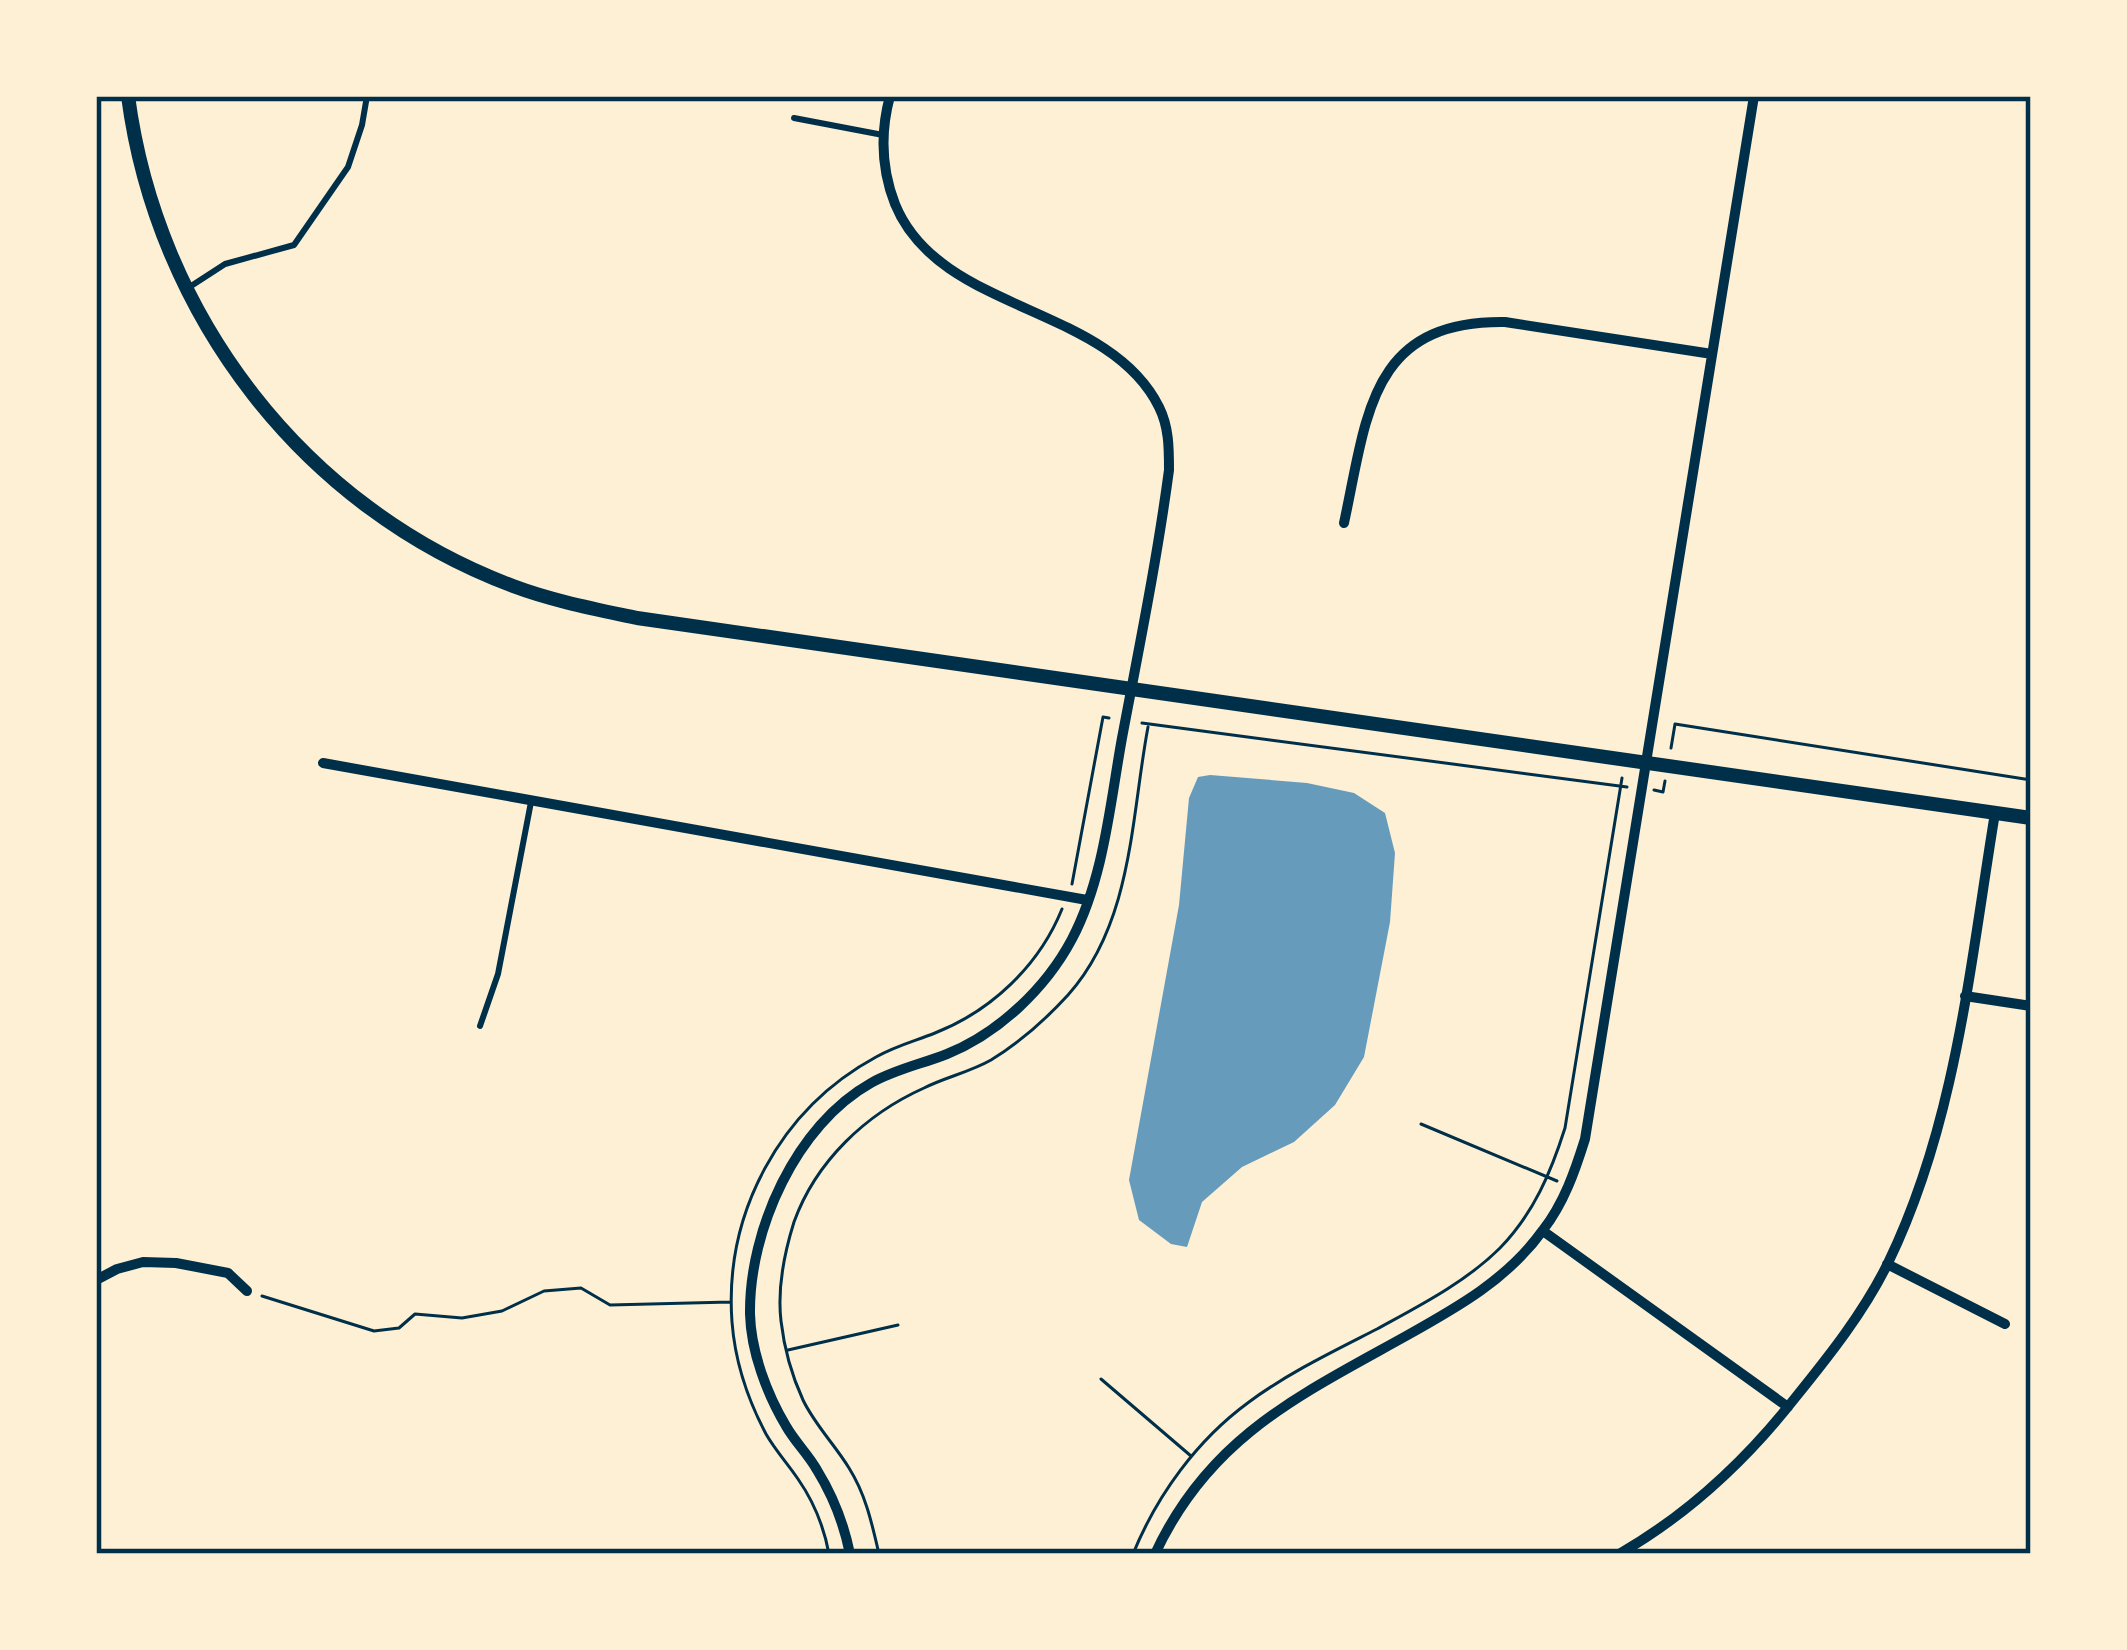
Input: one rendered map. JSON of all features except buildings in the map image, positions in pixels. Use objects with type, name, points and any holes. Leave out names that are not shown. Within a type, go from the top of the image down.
[{"type":"street","points":[[128,96],[147,192],[185,290],[254,398],[288,438],[361,503],[458,563],[514,587],[637,618],[2031,818]]},
{"type":"street","points":[[850,1554],[833,1498],[787,1429],[757,1356],[750,1317],[763,1230],[779,1188],[807,1142],[838,1108],[866,1086],[899,1069],[946,1055],[1000,1023],[1051,971],[1072,938],[1100,862],[1133,690],[1170,444],[1160,407],[1131,370],[1106,351],[973,282],[926,250],[899,213],[888,184],[882,158],[890,96]]},
{"type":"street","points":[[1155,1554],[1179,1508],[1248,1430],[1274,1410],[1491,1286],[1543,1231],[1568,1186],[1585,1138],[1754,96]]},
{"type":"street","points":[[1344,523],[1375,394],[1401,356],[1440,330],[1505,322],[1712,354]]},
{"type":"street","points":[[323,763],[1088,900]]},
{"type":"street","points":[[1619,1554],[1670,1520],[1756,1445],[1845,1333],[1887,1264],[1924,1178],[1939,1128],[1995,813]]},
{"type":"street","points":[[1965,996],[2031,1006]]},
{"type":"street","points":[[1543,1231],[1788,1407]]},
{"type":"street","points":[[96,1280],[143,1262],[176,1263],[228,1273],[248,1291]]},
{"type":"street","points":[[1887,1264],[2005,1324]]},
{"type":"lane","points":[[185,290],[225,265],[295,245],[348,167],[367,96]]},
{"type":"lane","points":[[794,118],[884,135]]},
{"type":"lane","points":[[480,1026],[498,974],[531,800]]},
{"type":"path","points":[[248,1291],[374,1331],[399,1328],[415,1314],[482,1315],[544,1292],[580,1288],[610,1305],[731,1302],[734,1257],[750,1198],[772,1154],[812,1104],[891,1049],[959,1022],[1000,994],[1039,952],[1073,880],[1102,717]]},
{"type":"path","points":[[879,1554],[866,1501],[803,1400],[787,1350],[780,1318],[784,1253],[817,1174],[852,1135],[925,1087],[993,1059],[1028,1034],[1070,992],[1108,927],[1123,880],[1148,724]]},
{"type":"path","points":[[1132,1554],[1157,1503],[1191,1457],[1249,1402],[1473,1272],[1519,1226],[1548,1178],[1565,1128],[1625,761]]},
{"type":"path","points":[[1420,1124],[1568,1186]]},
{"type":"path","points":[[787,1350],[898,1325]]},
{"type":"path","points":[[1101,1379],[1191,1457]]},
{"type":"water","points":[[1198,777],[1307,783],[1354,793],[1385,813],[1395,853],[1390,922],[1364,1057],[1335,1105],[1294,1142],[1242,1167],[1202,1202],[1187,1247],[1171,1244],[1139,1220],[1129,1180],[1179,905],[1189,798]]}]
